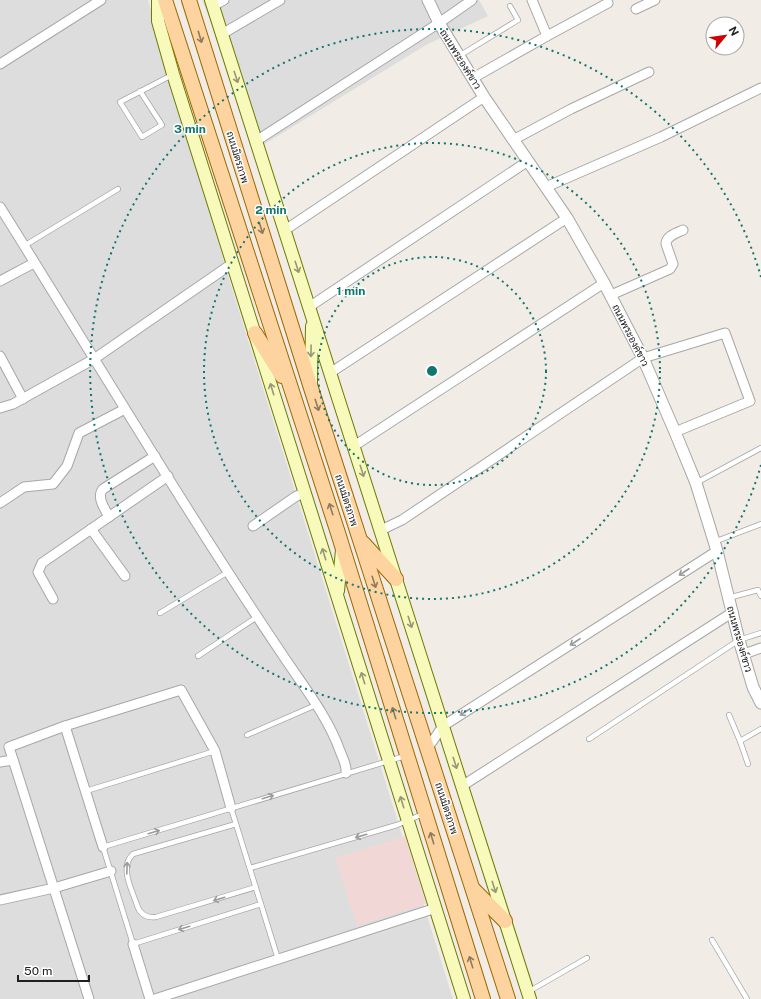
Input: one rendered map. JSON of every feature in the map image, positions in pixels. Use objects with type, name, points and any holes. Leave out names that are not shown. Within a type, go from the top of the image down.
[{"type":"main road","points":[[158,0],[158,21],[173,74],[464,999]]},
{"type":"main road","name":"ถนนมิตรภาพ","points":[[165,0],[340,539],[424,814],[483,999]]},
{"type":"main road","name":"ถนนมิตรภาพ","points":[[189,0],[311,388],[508,999]]},
{"type":"main road","points":[[216,2],[222,34],[529,996]]},
{"type":"main road","points":[[311,311],[311,388]]},
{"type":"main road","points":[[255,333],[293,393]]},
{"type":"main road","points":[[338,597],[340,539],[358,534],[396,579]]},
{"type":"main road","points":[[407,755],[427,749]]},
{"type":"main road","points":[[424,814],[446,807]]},
{"type":"main road","points":[[473,889],[505,921]]},
{"type":"street","points":[[0,64],[100,0]]},
{"type":"street","points":[[222,34],[280,0]]},
{"type":"street","name":"ถนนพระองค์ขาว","points":[[428,0],[439,23],[484,96],[567,218],[611,295],[643,358],[696,483],[716,546],[739,640],[753,687],[761,703]]},
{"type":"street","points":[[256,141],[439,23],[472,0]]},
{"type":"street","points":[[532,0],[547,36]]},
{"type":"street","points":[[636,9],[655,0]]},
{"type":"street","points":[[473,78],[608,3]]},
{"type":"street","points":[[514,140],[571,109],[649,72]]},
{"type":"street","points":[[546,187],[661,137],[761,88]]},
{"type":"street","points":[[285,230],[484,96]]},
{"type":"street","points":[[311,311],[528,160]]},
{"type":"street","points":[[1,211],[228,572],[316,705],[334,736],[346,768],[346,773]]},
{"type":"street","points":[[330,373],[567,218]]},
{"type":"street","points":[[611,295],[670,269],[673,264],[666,241],[668,237],[683,230]]},
{"type":"street","points":[[0,281],[34,263]]},
{"type":"street","points":[[0,408],[13,404],[94,359],[233,263]]},
{"type":"street","points":[[354,446],[604,283]]},
{"type":"street","points":[[381,530],[402,520],[643,358],[725,333],[750,401],[675,432]]},
{"type":"street","points":[[0,356],[22,399]]},
{"type":"street","points":[[0,503],[24,487],[53,484],[66,466],[79,433],[125,409]]},
{"type":"street","points":[[109,517],[102,504],[100,492],[155,456]]},
{"type":"street","points":[[53,599],[38,572],[42,563],[168,476]]},
{"type":"street","points":[[253,526],[295,497],[305,492]]},
{"type":"street","points":[[91,529],[125,576]]},
{"type":"street","points":[[427,749],[443,726],[716,546]]},
{"type":"street","points":[[462,786],[733,612]]},
{"type":"street","points":[[744,654],[761,648]]},
{"type":"street","points":[[89,999],[9,747],[65,726],[181,690],[214,751],[231,808]]},
{"type":"street","points":[[65,726],[103,847]]},
{"type":"street","points":[[0,762],[13,760]]},
{"type":"street","points":[[0,900],[54,888],[110,871]]},
{"type":"street","points":[[155,999],[436,908]]},
{"type":"street","points":[[133,944],[150,999]]},
{"type":"lane","points":[[459,56],[518,20],[510,6]]},
{"type":"lane","points":[[140,91],[162,125],[142,137],[120,102],[140,91],[173,74]]},
{"type":"lane","points":[[24,246],[118,188]]},
{"type":"lane","points":[[696,483],[761,448]]},
{"type":"lane","points":[[716,546],[761,524]]},
{"type":"lane","points":[[160,613],[228,572]]},
{"type":"lane","points":[[728,598],[758,590],[761,596]]},
{"type":"lane","points":[[198,656],[257,617]]},
{"type":"lane","points":[[590,739],[739,640],[761,633]]},
{"type":"lane","points":[[247,735],[316,705]]},
{"type":"lane","points":[[729,715],[748,764]]},
{"type":"lane","points":[[740,741],[761,729]]},
{"type":"lane","points":[[86,791],[214,751]]},
{"type":"lane","points":[[261,904],[133,944],[103,847],[407,755]]},
{"type":"lane","points":[[231,808],[278,959]]},
{"type":"lane","points":[[250,868],[408,822],[424,814]]},
{"type":"lane","points":[[236,824],[133,854],[127,862],[126,871],[137,905],[142,914],[146,917],[156,917],[256,887]]},
{"type":"lane","points":[[712,940],[747,999]]},
{"type":"lane","points":[[529,996],[587,958]]},
{"type":"shaded area","points":[[0,0],[148,0],[230,282],[453,999],[0,999]]},
{"type":"shaded area","points":[[202,0],[479,0],[488,16],[426,45],[253,151],[223,51]]},
{"type":"shaded area","points":[[405,836],[426,904],[357,926],[335,858]]}]
